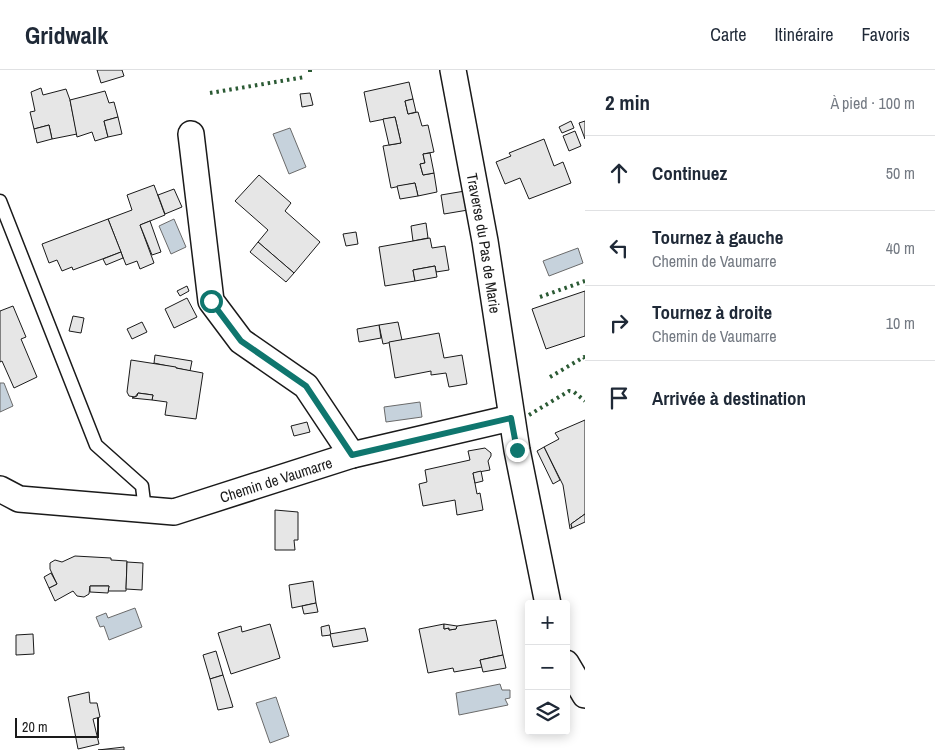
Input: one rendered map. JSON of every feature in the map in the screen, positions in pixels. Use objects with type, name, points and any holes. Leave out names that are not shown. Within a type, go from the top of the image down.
[{"type":"street","name":"Traverse du Pas de Marie","points":[[453,70],[485,241],[511,418]]},
{"type":"street","points":[[191,134],[211,301],[241,341],[306,386],[352,455]]},
{"type":"street","name":"Chemin de Vaumarre","points":[[0,489],[20,498],[174,512],[352,455],[511,418]]},
{"type":"street","points":[[511,418],[547,600]]},
{"type":"street","points":[[570,670],[585,695]]},
{"type":"lane","points":[[0,201],[96,445],[142,486],[145,510]]},
{"type":"shaded area","points":[[290,128],[306,167],[289,174],[273,134]]},
{"type":"shaded area","points":[[174,219],[186,247],[171,254],[159,226]]},
{"type":"shaded area","points":[[578,248],[583,263],[549,276],[543,261]]},
{"type":"shaded area","points":[[0,383],[4,383],[13,406],[0,412]]},
{"type":"shaded area","points":[[420,402],[422,417],[386,422],[384,407]]},
{"type":"shaded area","points":[[135,608],[142,627],[109,640],[104,626],[100,627],[96,617],[106,613],[108,618]]},
{"type":"shaded area","points":[[500,684],[502,690],[510,690],[510,698],[505,699],[508,705],[459,715],[456,693]]},
{"type":"shaded area","points":[[276,697],[289,736],[270,743],[256,703]]},
{"type":"building","points":[[97,70],[122,70],[124,76],[101,83]]},
{"type":"building","points":[[409,82],[413,99],[405,101],[408,114],[418,112],[422,126],[428,125],[434,152],[423,154],[425,163],[420,164],[423,175],[434,173],[437,192],[418,196],[415,183],[391,188],[383,146],[401,143],[395,117],[370,122],[364,92]]},
{"type":"building","points":[[41,88],[43,95],[66,89],[77,134],[52,139],[49,125],[34,129],[30,112],[35,111],[31,92]]},
{"type":"building","points":[[105,91],[109,103],[114,102],[118,117],[104,121],[108,137],[95,141],[92,132],[77,137],[70,100]]},
{"type":"building","points":[[310,93],[313,105],[302,107],[300,94]]},
{"type":"building","points":[[413,99],[416,112],[408,114],[405,101]]},
{"type":"building","points":[[118,117],[122,134],[108,137],[104,121]]},
{"type":"building","points":[[395,117],[401,143],[389,145],[383,119]]},
{"type":"building","points":[[571,121],[574,128],[562,133],[559,127]]},
{"type":"building","points":[[585,121],[585,139],[579,123]]},
{"type":"building","points":[[49,125],[52,139],[37,143],[34,129]]},
{"type":"building","points":[[575,131],[581,146],[569,151],[563,136]]},
{"type":"building","points":[[544,139],[554,166],[563,162],[571,183],[529,199],[520,178],[505,184],[496,162],[511,156],[509,153]]},
{"type":"building","points":[[430,153],[434,173],[423,175],[420,164],[425,163],[423,154]]},
{"type":"building","points":[[259,175],[291,203],[285,211],[320,242],[294,273],[258,242],[268,230],[235,201]]},
{"type":"building","points":[[415,183],[418,196],[400,199],[397,186]]},
{"type":"building","points":[[154,185],[165,215],[140,225],[154,263],[140,269],[137,261],[126,265],[108,219],[132,210],[127,195]]},
{"type":"building","points":[[174,189],[182,207],[165,214],[158,195]]},
{"type":"building","points":[[465,191],[468,210],[444,214],[441,195]]},
{"type":"building","points":[[108,219],[121,252],[73,270],[72,267],[62,271],[57,260],[49,263],[42,244]]},
{"type":"building","points":[[150,221],[161,252],[152,255],[140,225]]},
{"type":"building","points":[[426,223],[428,238],[413,241],[411,226]]},
{"type":"building","points":[[356,232],[358,244],[346,246],[343,234]]},
{"type":"building","points":[[430,238],[432,248],[445,246],[449,270],[436,272],[435,266],[413,270],[415,281],[385,286],[379,247]]},
{"type":"building","points":[[258,242],[294,273],[286,282],[250,252]]},
{"type":"building","points":[[121,252],[123,258],[106,265],[103,259]]},
{"type":"building","points":[[435,266],[437,277],[415,281],[413,270]]},
{"type":"building","points":[[187,286],[189,291],[180,296],[177,291]]},
{"type":"building","points":[[585,291],[585,336],[546,349],[532,309]]},
{"type":"building","points":[[187,298],[197,317],[174,328],[165,309]]},
{"type":"building","points":[[13,306],[26,337],[21,339],[37,377],[14,388],[2,361],[0,362],[0,311]]},
{"type":"building","points":[[73,316],[84,318],[81,333],[69,331]]},
{"type":"building","points":[[142,322],[147,332],[132,339],[127,329]]},
{"type":"building","points":[[398,322],[402,340],[383,344],[379,325]]},
{"type":"building","points":[[379,325],[381,338],[359,342],[357,329]]},
{"type":"building","points":[[439,333],[444,358],[462,355],[467,384],[449,387],[446,373],[431,375],[431,371],[395,378],[389,342]]},
{"type":"building","points":[[155,355],[192,361],[190,371],[154,363]]},
{"type":"building","points":[[131,360],[203,373],[196,419],[165,415],[167,402],[152,400],[153,395],[138,393],[135,397],[129,396],[127,392]]},
{"type":"building","points":[[138,393],[153,395],[152,400],[132,398],[137,396]]},
{"type":"building","points":[[585,420],[585,514],[571,524],[572,528],[570,529],[563,485],[544,447],[559,439],[555,433]]},
{"type":"building","points":[[307,422],[310,432],[294,436],[291,426]]},
{"type":"building","points":[[544,447],[560,480],[553,484],[537,451]]},
{"type":"building","points":[[485,448],[491,453],[488,461],[490,470],[473,473],[477,494],[480,493],[483,510],[457,515],[455,500],[423,506],[419,484],[427,482],[425,470],[470,460],[468,451]]},
{"type":"building","points":[[481,471],[483,481],[475,483],[473,473]]},
{"type":"building","points":[[275,510],[298,512],[298,540],[294,540],[295,550],[275,550]]},
{"type":"building","points":[[585,514],[585,522],[572,528],[571,524]]},
{"type":"building","points":[[75,556],[127,561],[126,591],[108,591],[109,586],[90,586],[89,594],[84,597],[77,596],[73,591],[55,601],[49,588],[57,584],[50,569],[50,563],[55,560],[62,562]]},
{"type":"building","points":[[127,562],[143,563],[142,590],[126,589]]},
{"type":"building","points":[[51,573],[57,584],[49,588],[44,577]]},
{"type":"building","points":[[313,581],[316,603],[292,608],[289,585]]},
{"type":"building","points":[[90,586],[109,586],[108,593],[90,592]]},
{"type":"building","points":[[316,603],[318,612],[304,614],[302,606]]},
{"type":"building","points":[[496,620],[503,655],[480,660],[482,667],[454,672],[453,668],[428,673],[419,629],[444,624],[444,629],[449,628],[449,630],[456,629],[457,626]]},
{"type":"building","points":[[270,624],[280,658],[231,674],[218,633],[241,626],[242,632]]},
{"type":"building","points":[[444,624],[457,626],[456,629],[449,630],[449,628],[444,629]]},
{"type":"building","points":[[329,625],[331,635],[322,636],[321,627]]},
{"type":"building","points":[[365,628],[368,641],[333,647],[330,634]]},
{"type":"building","points":[[33,634],[34,654],[16,655],[16,635]]},
{"type":"building","points":[[216,651],[223,675],[210,679],[203,655]]},
{"type":"building","points":[[503,655],[506,668],[483,672],[480,660]]},
{"type":"building","points":[[223,675],[233,707],[218,710],[210,679]]},
{"type":"building","points":[[89,692],[90,703],[97,703],[100,717],[93,719],[99,744],[78,749],[68,697]]},
{"type":"building","points":[[124,747],[124,750],[98,750]]},
{"type":"hedge","points":[[210,93],[305,77]]},
{"type":"hedge","points":[[540,297],[585,281]]},
{"type":"hedge","points":[[550,377],[584,357],[585,359]]},
{"type":"hedge","points":[[529,415],[569,391],[574,392],[585,401]]},
{"type":"route","points":[[211,301],[241,341],[306,386],[352,455],[511,418],[517,450]]}]
